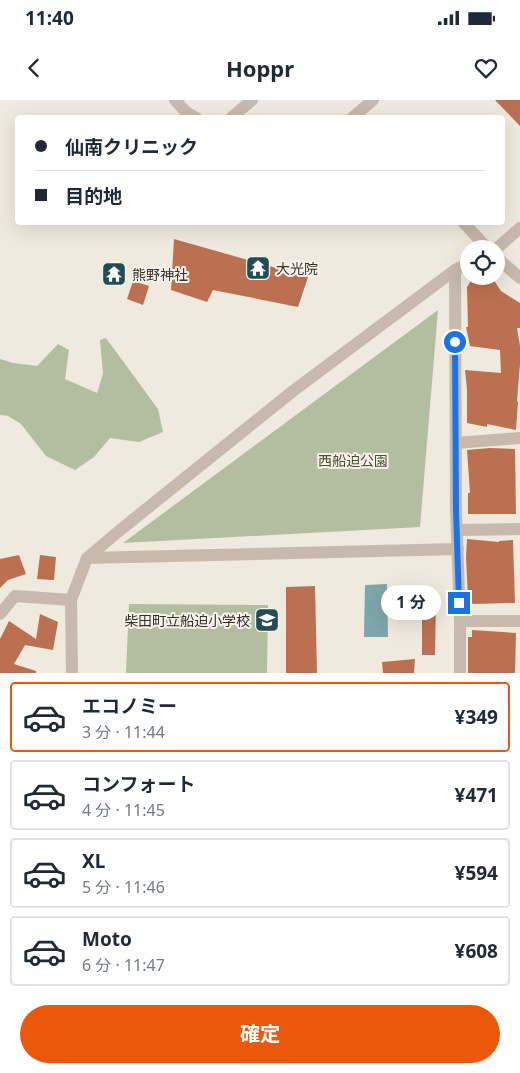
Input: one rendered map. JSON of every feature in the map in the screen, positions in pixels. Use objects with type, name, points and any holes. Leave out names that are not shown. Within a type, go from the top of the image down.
[{"type":"street","points":[[175,100],[191,115]]},
{"type":"street","points":[[234,115],[252,100]]},
{"type":"street","points":[[356,115],[373,100]]},
{"type":"street","points":[[465,225],[479,240]]},
{"type":"street","points":[[505,241],[520,228]]},
{"type":"street","points":[[505,265],[520,278]]},
{"type":"street","points":[[72,673],[71,600],[87,558],[293,391],[460,268]]},
{"type":"street","points":[[455,270],[460,673]]},
{"type":"street","points":[[456,443],[520,438]]},
{"type":"street","points":[[457,530],[520,529]]},
{"type":"street","points":[[87,558],[458,549]]},
{"type":"street","points":[[0,614],[15,596],[71,600]]},
{"type":"street","points":[[460,621],[520,621]]},
{"type":"green space","name":"西船迫公園","points":[[438,310],[420,527],[123,543]]},
{"type":"green space","points":[[106,338],[158,409],[163,432],[139,442],[110,438],[94,457],[75,470],[46,456],[21,424],[8,416],[0,415],[0,359],[13,363],[37,366],[58,344],[69,350],[65,379],[97,393],[103,374],[100,340]]},
{"type":"green space","points":[[129,604],[268,605],[267,673],[126,673]]},
{"type":"water","points":[[387,584],[388,637],[364,637],[365,585]]},
{"type":"water","points":[[395,585],[412,585],[413,616],[396,617]]},
{"type":"building","points":[[495,100],[520,100],[520,126]]},
{"type":"building","points":[[174,239],[308,277],[298,307],[213,290],[207,302],[171,290]]},
{"type":"building","points":[[133,281],[149,286],[143,305],[127,299]]},
{"type":"building","points":[[468,285],[497,285],[501,291],[520,303],[520,328],[517,328],[520,364],[516,430],[487,424],[487,427],[467,423],[465,370],[501,373],[500,350],[470,346],[466,327],[468,327]]},
{"type":"building","points":[[490,448],[515,449],[516,514],[468,514],[468,493],[470,493],[467,450]]},
{"type":"building","points":[[467,539],[499,542],[513,540],[515,603],[473,604],[468,599]]},
{"type":"building","points":[[19,555],[26,574],[8,580],[0,588],[0,559]]},
{"type":"building","points":[[40,555],[56,557],[54,580],[37,579]]},
{"type":"building","points":[[315,586],[317,673],[286,673],[286,587]]},
{"type":"building","points":[[436,600],[435,655],[422,655],[422,601]]},
{"type":"building","points":[[40,614],[58,622],[53,650],[25,645],[14,664],[36,671],[36,673],[0,673],[0,639],[9,621],[36,639]]},
{"type":"building","points":[[472,630],[516,633],[515,673],[468,673],[468,637],[472,637]]},
{"type":"building","points":[[415,659],[414,673],[383,673],[382,662]]},
{"type":"place","name":"大光院","points":[[258,268]]},
{"type":"place","name":"熊野神社","points":[[114,274]]},
{"type":"place","name":"柴田町立船迫小学校","points":[[267,620]]},
{"type":"route","points":[[455,342],[456,510],[459,603]]}]
